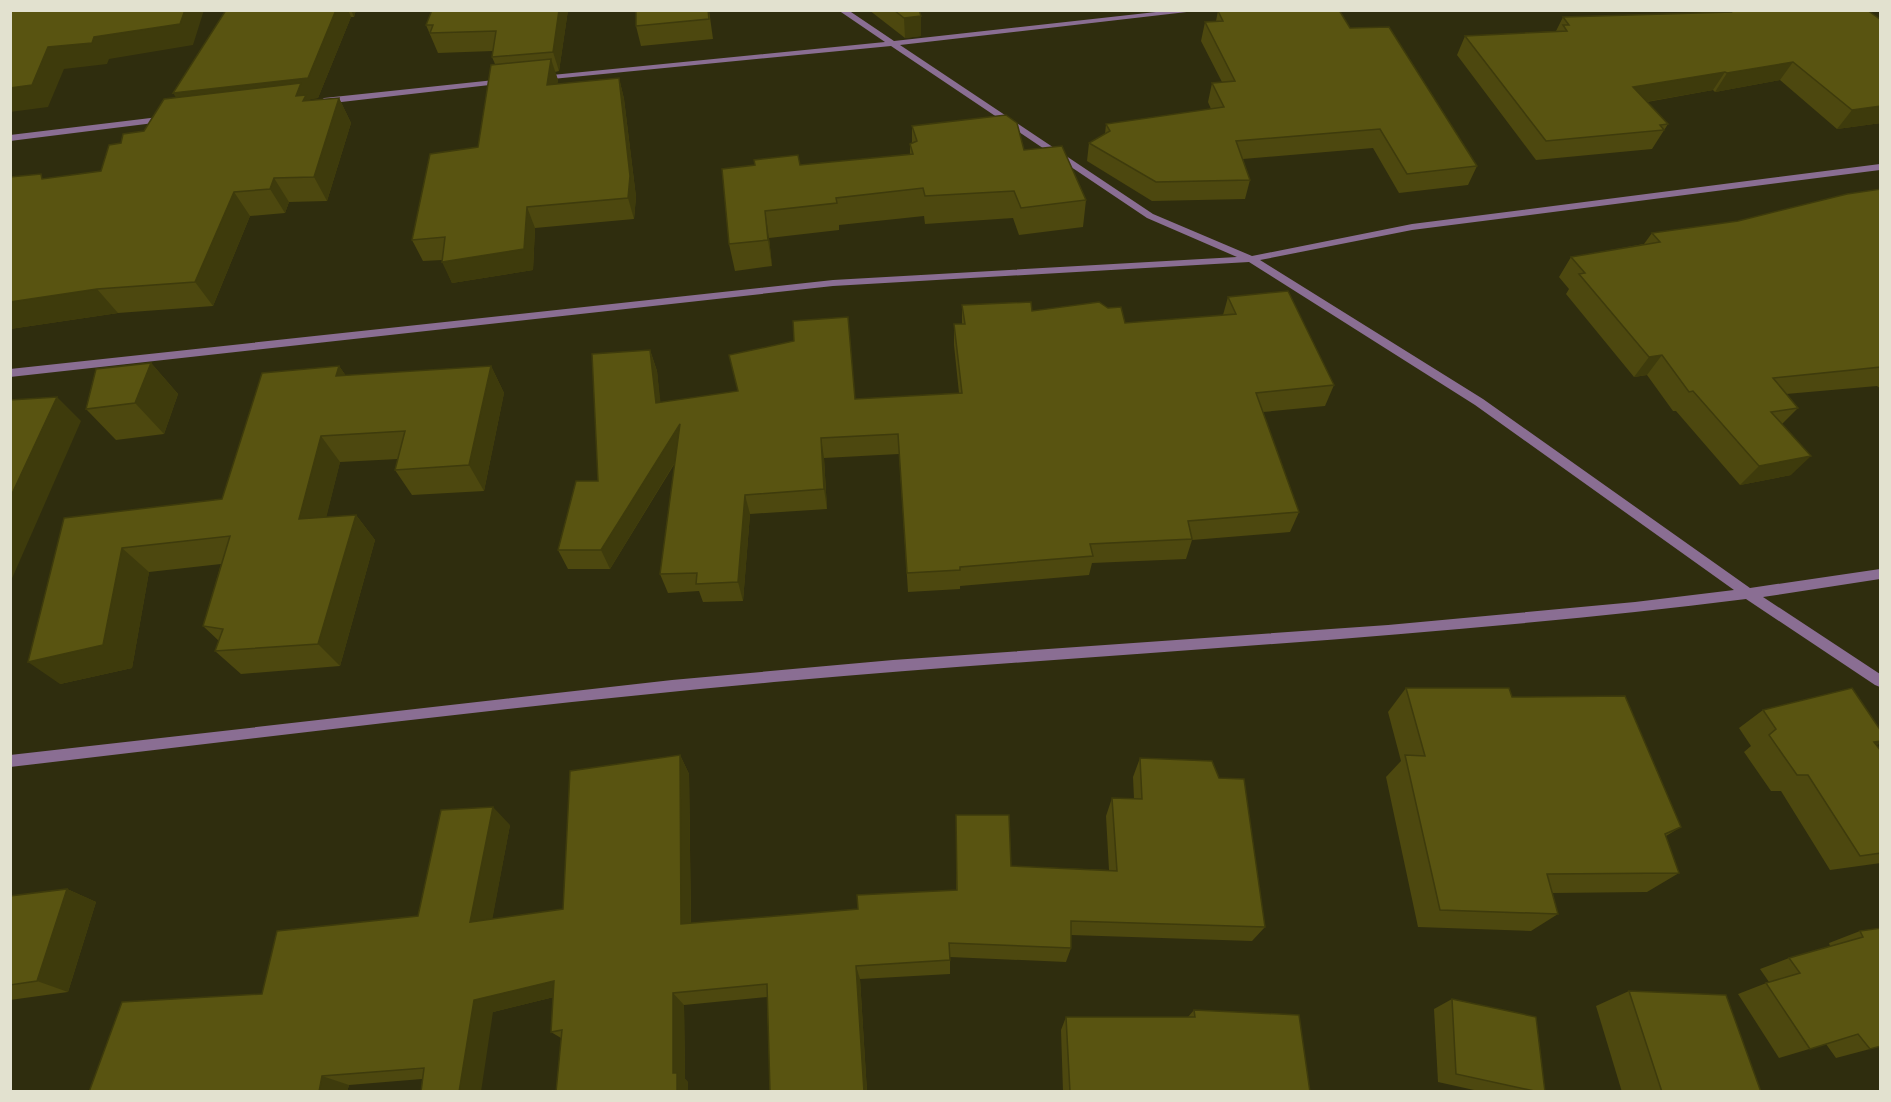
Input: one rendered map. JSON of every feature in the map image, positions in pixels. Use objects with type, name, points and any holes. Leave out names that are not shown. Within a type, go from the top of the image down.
[{"type":"street","points":[[842,10],[1150,216],[1251,259],[1479,402],[1750,595],[1881,681]]},
{"type":"street","points":[[529,79],[892,44],[1200,10]]},
{"type":"street","points":[[316,102],[518,80]]},
{"type":"street","points":[[10,138],[177,117]]},
{"type":"street","points":[[10,373],[833,283],[1251,259],[1412,227],[1881,167]]},
{"type":"street","points":[[10,761],[401,714],[886,667],[1575,615],[1750,595],[1881,574]]},
{"type":"building","points":[[10,10],[185,10],[180,24],[94,37],[92,43],[48,47],[32,85],[10,88]]},
{"type":"building","points":[[226,10],[336,10],[308,78],[173,93]]},
{"type":"building","points":[[432,10],[559,10],[553,52],[492,57],[496,31],[430,33],[433,25],[426,25]]},
{"type":"building","points":[[636,10],[708,10],[709,19],[636,26]]},
{"type":"building","points":[[894,10],[919,10],[921,16],[904,18]]},
{"type":"building","points":[[1339,10],[1350,28],[1389,27],[1477,166],[1407,174],[1380,129],[1236,141],[1250,180],[1156,182],[1089,143],[1110,131],[1106,124],[1224,107],[1212,83],[1235,81],[1205,22],[1223,21],[1218,11]]},
{"type":"building","points":[[1729,10],[1867,10],[1881,20],[1881,106],[1852,110],[1793,62],[1633,87],[1668,124],[1660,125],[1664,130],[1546,141],[1465,36],[1567,31],[1563,25],[1569,25],[1563,17],[1731,12]]},
{"type":"building","points":[[551,59],[547,85],[619,78],[630,176],[628,198],[527,207],[524,249],[442,262],[445,237],[412,240],[430,154],[478,147],[491,65]]},
{"type":"building","points":[[301,83],[296,96],[306,95],[303,101],[339,98],[314,177],[274,178],[270,189],[234,192],[195,282],[97,289],[10,302],[10,177],[41,174],[42,179],[101,171],[109,145],[121,143],[123,134],[144,131],[164,99]]},
{"type":"building","points":[[1006,115],[1017,123],[1024,150],[1062,146],[1086,200],[1021,208],[1014,191],[925,196],[923,188],[836,198],[837,203],[765,211],[768,240],[729,244],[722,169],[755,165],[754,160],[798,155],[800,165],[913,154],[910,144],[917,141],[912,126]]},
{"type":"building","points":[[1881,189],[1881,367],[1773,378],[1798,408],[1771,412],[1811,456],[1759,466],[1693,391],[1689,392],[1662,355],[1649,357],[1579,274],[1585,273],[1571,257],[1660,242],[1652,233],[1738,221],[1847,194]]},
{"type":"building","points":[[1288,291],[1334,385],[1256,393],[1299,512],[1188,521],[1192,539],[1090,544],[1093,556],[960,567],[960,570],[907,573],[898,434],[821,438],[824,489],[745,495],[738,582],[696,584],[697,573],[660,574],[680,424],[601,550],[558,550],[576,481],[598,481],[592,354],[650,350],[656,403],[738,391],[729,355],[794,341],[793,321],[848,317],[855,399],[962,393],[954,324],[965,324],[962,305],[1031,302],[1032,311],[1099,302],[1108,308],[1121,307],[1125,323],[1236,314],[1228,297]]},
{"type":"building","points":[[151,363],[135,403],[86,409],[96,369]]},
{"type":"building","points":[[339,366],[336,376],[491,366],[469,465],[395,470],[405,431],[321,436],[299,519],[356,515],[318,644],[215,651],[223,629],[203,626],[230,536],[122,548],[103,645],[28,662],[64,518],[222,499],[262,373]]},
{"type":"building","points":[[57,397],[10,498],[10,400]]},
{"type":"building","points":[[1406,688],[1509,688],[1512,697],[1625,696],[1681,827],[1665,834],[1679,873],[1547,874],[1558,914],[1440,910],[1405,755],[1425,756]]},
{"type":"building","points":[[1852,688],[1881,731],[1881,741],[1874,742],[1881,751],[1881,853],[1860,856],[1808,775],[1797,775],[1769,735],[1776,729],[1763,710]]},
{"type":"building","points":[[680,755],[681,924],[858,909],[857,895],[957,890],[956,815],[1009,815],[1011,866],[1117,871],[1112,798],[1142,799],[1140,758],[1212,761],[1219,778],[1244,779],[1265,927],[1071,921],[1071,948],[949,943],[950,960],[856,966],[864,1092],[770,1092],[767,984],[673,993],[673,1073],[677,1073],[677,1092],[556,1092],[562,1030],[551,1032],[554,981],[474,1000],[459,1092],[421,1092],[424,1068],[322,1076],[319,1092],[89,1092],[122,1002],[262,994],[277,931],[418,916],[441,810],[493,807],[470,922],[563,909],[570,771]]},
{"type":"building","points":[[67,889],[37,981],[10,985],[10,896]]},
{"type":"building","points":[[1881,928],[1881,1046],[1870,1049],[1858,1034],[1810,1049],[1766,983],[1800,973],[1789,958],[1863,937],[1860,931]]},
{"type":"building","points":[[1629,991],[1726,995],[1761,1092],[1662,1092]]},
{"type":"building","points":[[1452,999],[1536,1017],[1545,1092],[1456,1074]]},
{"type":"building","points":[[1194,1010],[1299,1015],[1310,1092],[1070,1092],[1066,1017],[1195,1017]]}]
